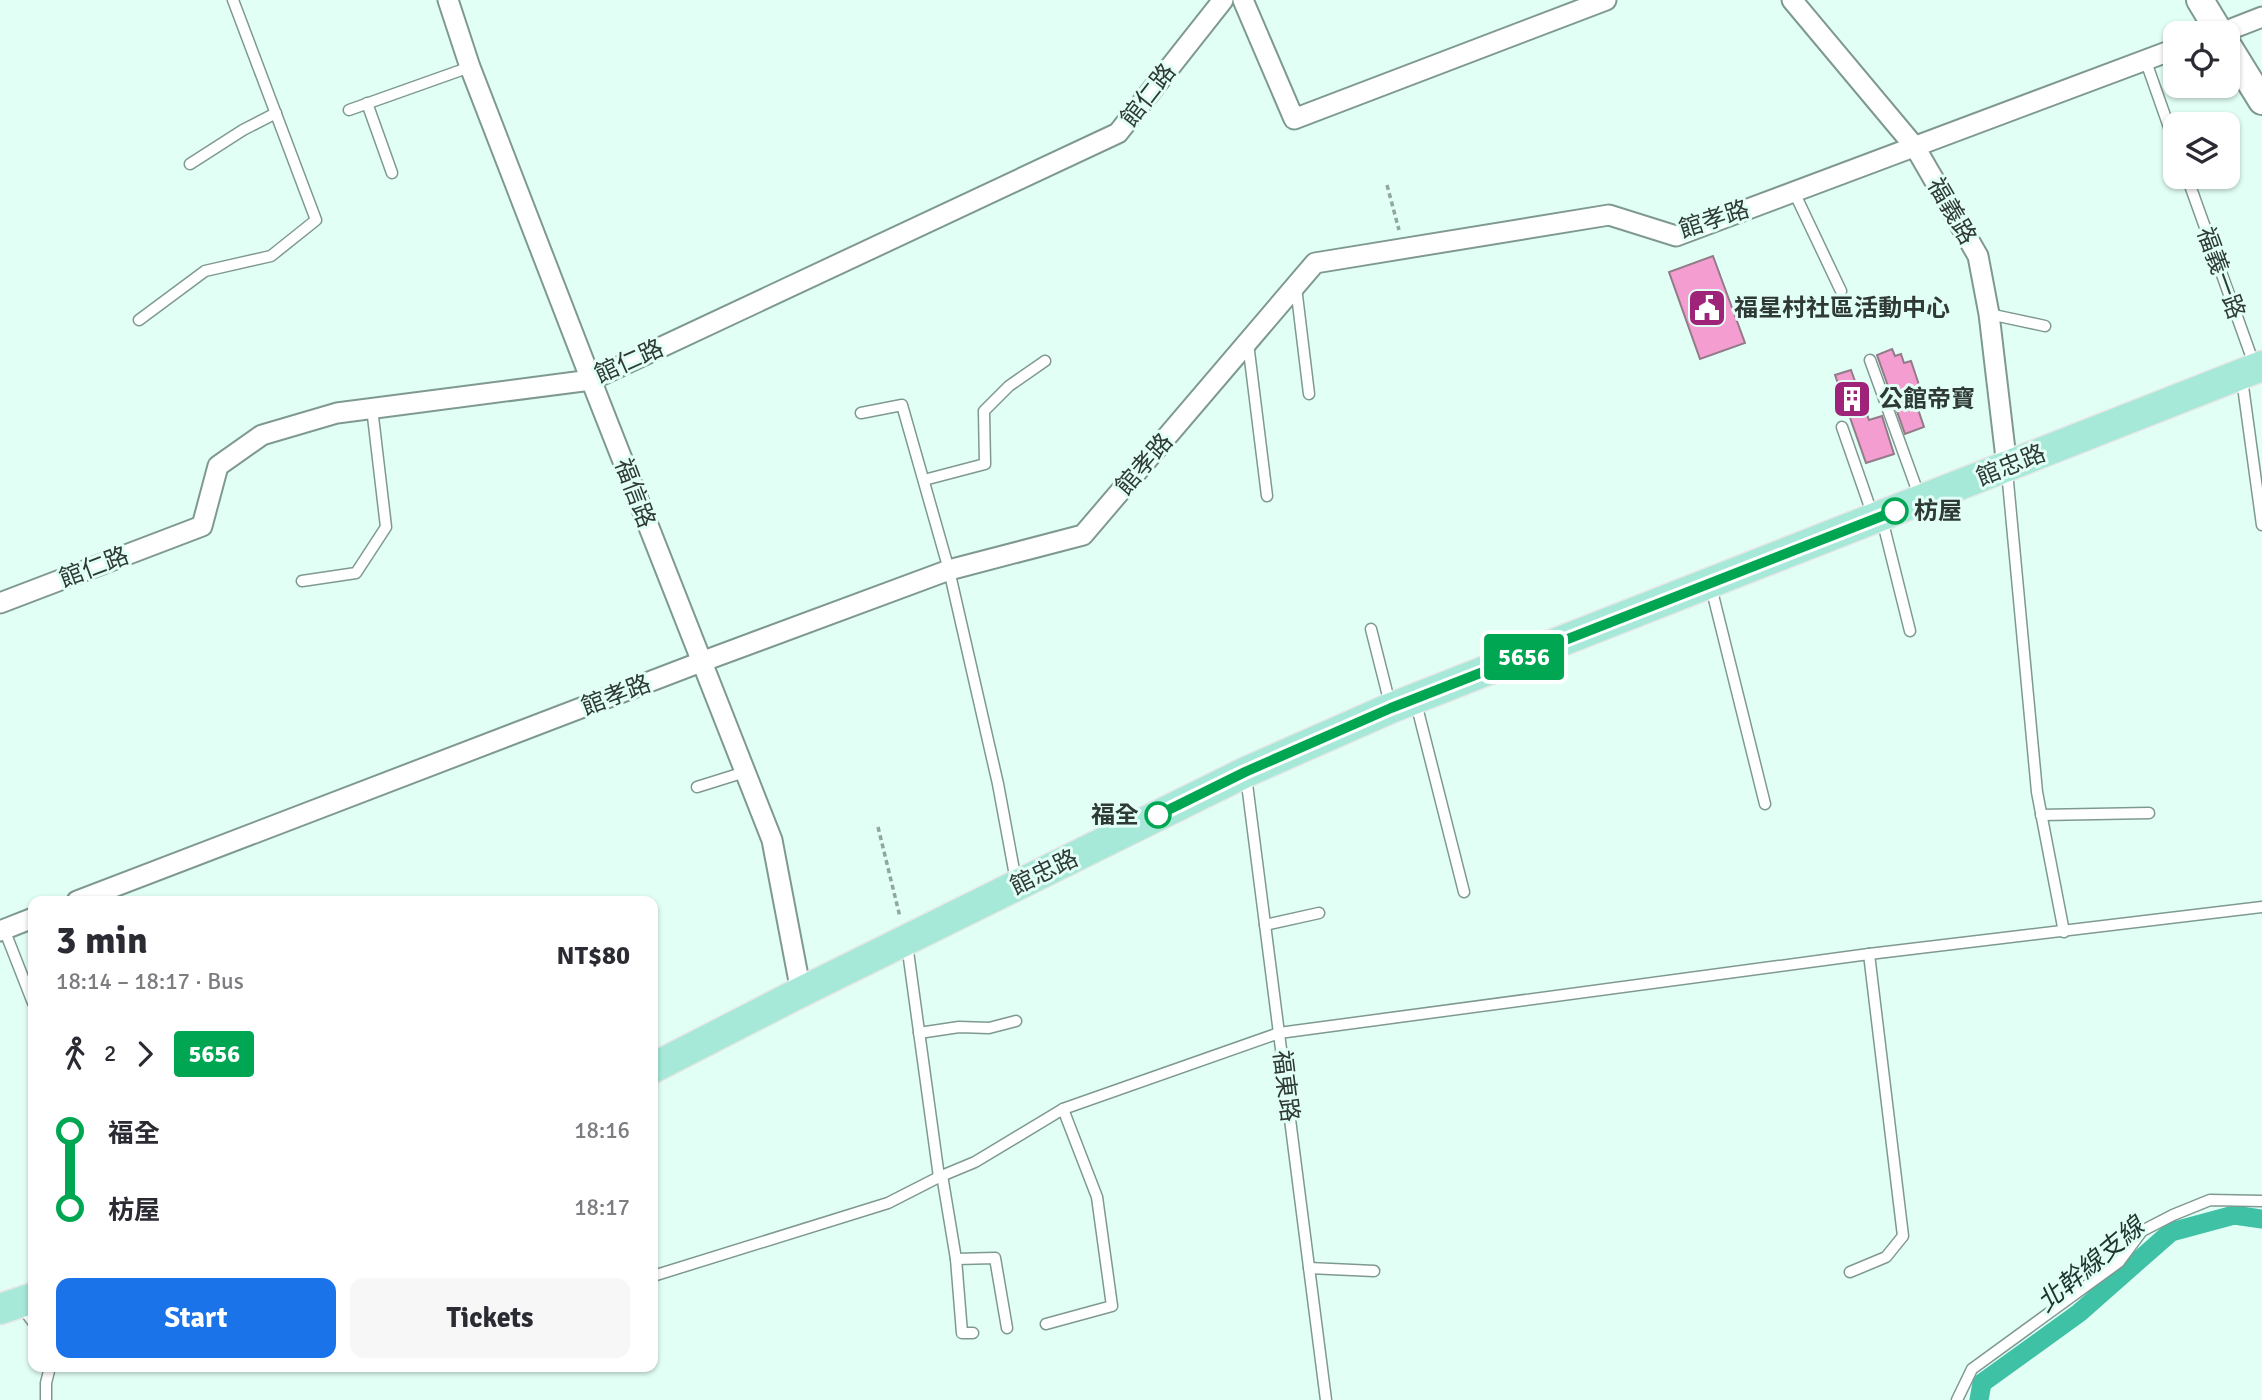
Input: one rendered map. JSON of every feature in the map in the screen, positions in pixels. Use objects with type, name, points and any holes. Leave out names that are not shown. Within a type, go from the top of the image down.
[{"type":"main road","points":[[2200,0],[2213,21]]},
{"type":"main road","points":[[2240,65],[2262,101]]},
{"type":"main road","name":"館忠路","points":[[658,1065],[1245,772],[1403,704],[2253,370]]},
{"type":"street","name":"福信路","points":[[448,0],[470,67],[772,840],[801,992]]},
{"type":"street","name":"館仁路","points":[[0,603],[202,526],[218,466],[262,435],[337,413],[591,380],[1118,133],[1223,0]]},
{"type":"street","points":[[1243,0],[1294,118],[1606,0]]},
{"type":"street","name":"福義路","points":[[1792,0],[1915,147],[1978,257],[1989,314],[2007,467]]},
{"type":"street","points":[[2240,26],[2262,17]]},
{"type":"street","name":"館孝路","points":[[90,896],[949,570],[1083,535],[1315,263],[1609,215],[1676,236],[2163,53]]},
{"type":"street","points":[[2,930],[28,920]]},
{"type":"lane","points":[[139,320],[205,271],[271,256],[316,220],[233,0]]},
{"type":"lane","points":[[2145,59],[2164,112]]},
{"type":"lane","points":[[349,110],[470,67]]},
{"type":"lane","points":[[367,103],[392,173]]},
{"type":"lane","points":[[190,164],[243,130],[276,113]]},
{"type":"lane","name":"福義一路","points":[[2191,189],[2253,370],[2262,524]]},
{"type":"lane","points":[[1794,192],[1841,290]]},
{"type":"lane","points":[[1296,286],[1309,394]]},
{"type":"lane","points":[[1989,314],[2045,326]]},
{"type":"lane","points":[[1248,342],[1267,496]]},
{"type":"lane","points":[[1870,360],[1921,501]]},
{"type":"lane","points":[[924,481],[985,464],[984,411],[1009,386],[1045,362]]},
{"type":"lane","points":[[861,413],[902,405],[949,570],[998,784],[1017,885]]},
{"type":"lane","points":[[302,581],[356,573],[386,527],[372,408]]},
{"type":"lane","points":[[1842,427],[1878,518],[1910,631]]},
{"type":"lane","points":[[2007,467],[2037,792],[2064,932]]},
{"type":"lane","points":[[1711,584],[1765,804]]},
{"type":"lane","points":[[1371,629],[1403,704],[1464,892]]},
{"type":"lane","points":[[696,788],[745,772]]},
{"type":"lane","name":"福東路","points":[[1245,772],[1326,1400]]},
{"type":"lane","points":[[2041,815],[2149,813]]},
{"type":"lane","points":[[658,1274],[888,1203],[940,1176],[975,1162],[1063,1109],[1279,1032],[1869,954],[2262,907]]},
{"type":"lane","points":[[1265,925],[1319,913]]},
{"type":"lane","points":[[2,930],[28,991]]},
{"type":"lane","points":[[906,940],[940,1176],[956,1259],[962,1333],[973,1333]]},
{"type":"lane","points":[[1850,1272],[1886,1257],[1903,1236],[1869,954]]},
{"type":"lane","points":[[919,1033],[959,1027],[989,1028],[1016,1021]]},
{"type":"lane","points":[[1046,1324],[1112,1307],[1097,1197],[1063,1109]]},
{"type":"lane","points":[[1957,1400],[1972,1369],[2119,1262],[2142,1231],[2210,1200],[2262,1201]]},
{"type":"lane","points":[[956,1259],[995,1258],[1007,1328]]},
{"type":"lane","points":[[1309,1268],[1374,1271]]},
{"type":"lane","points":[[46,1400],[49,1372]]},
{"type":"path","points":[[1387,185],[1404,249]]},
{"type":"path","points":[[878,827],[906,940]]},
{"type":"building","name":"福星村社區活動中心","points":[[1713,256],[1745,343],[1700,359],[1669,272]]},
{"type":"building","name":"公館帝寶","points":[[1892,349],[1895,356],[1901,354],[1904,363],[1911,361],[1926,406],[1918,409],[1924,427],[1905,434],[1877,355]]},
{"type":"building","name":"公館帝寶","points":[[1851,370],[1869,420],[1882,416],[1894,454],[1866,463],[1835,375]]},
{"type":"waterway","name":"北幹線支線","points":[[1979,1400],[1982,1383],[2079,1313],[2171,1232],[2234,1215],[2262,1219]]},
{"type":"bus line","name":"5656","points":[[1158,815],[1245,772],[1391,708],[1895,511]]},
{"type":"place","name":"福星村社區活動中心","points":[[1707,308]]},
{"type":"place","name":"公館帝寶","points":[[1852,399]]},
{"type":"place","name":"枋屋","points":[[1895,511]]},
{"type":"place","name":"福全","points":[[1158,815]]}]
